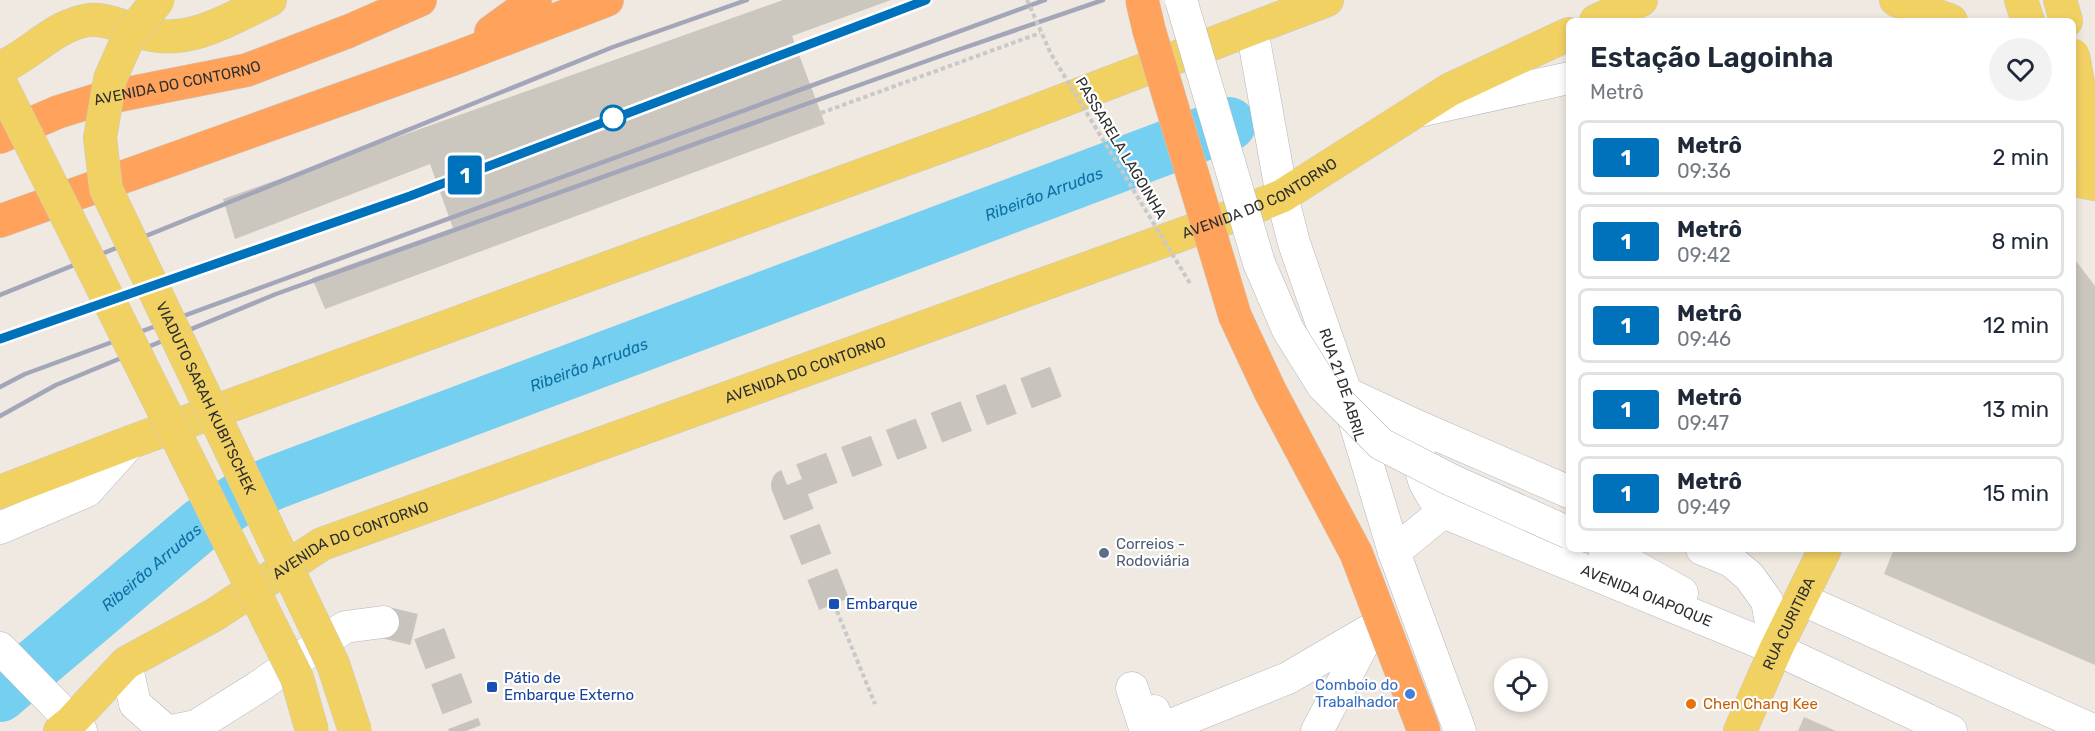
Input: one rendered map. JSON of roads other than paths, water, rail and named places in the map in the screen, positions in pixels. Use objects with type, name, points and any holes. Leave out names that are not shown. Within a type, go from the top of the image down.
[{"type":"highway","name":"AVENIDA DO CONTORNO","points":[[0,137],[58,112],[100,99],[247,70],[349,31],[420,0]]},
{"type":"highway","points":[[453,59],[536,0]]},
{"type":"highway","points":[[0,221],[453,59],[607,0]]},
{"type":"highway","points":[[1142,0],[1235,316],[1270,391],[1356,553],[1424,731]]},
{"type":"main road","name":"VIADUTO SARAH KUBITSCHEK","points":[[158,0],[130,34],[110,79],[100,138],[106,189],[333,663],[355,731]]},
{"type":"main road","points":[[0,68],[73,24],[92,20],[111,23],[152,36],[180,36],[209,28],[270,0]]},
{"type":"main road","points":[[0,492],[972,135],[1327,0]]},
{"type":"main road","points":[[1602,18],[1641,0]]},
{"type":"main road","points":[[1896,0],[1943,18]]},
{"type":"main road","points":[[2020,0],[2027,18]]},
{"type":"main road","points":[[2060,0],[2065,18]]},
{"type":"main road","name":"AVENIDA DO CONTORNO","points":[[70,728],[126,663],[214,615],[322,544],[1241,213],[1282,196],[1449,90],[1566,38]]},
{"type":"main road","points":[[2076,72],[2090,150],[2095,165]]},
{"type":"main road","points":[[0,83],[297,678],[312,731]]},
{"type":"main road","points":[[2076,102],[2095,122]]},
{"type":"main road","points":[[2076,181],[2095,184]]},
{"type":"main road","points":[[180,346],[206,495]]},
{"type":"main road","name":"RUA CURITIBA","points":[[1740,731],[1776,649],[1824,552]]},
{"type":"street","points":[[1181,0],[1259,263],[1288,330],[1323,386],[1381,444],[1451,480],[1566,532]]},
{"type":"street","name":"RUA 21 DE ABRIL","points":[[1252,29],[1282,196],[1294,243],[1346,393],[1394,552],[1460,731]]},
{"type":"street","points":[[1414,112],[1566,79]]},
{"type":"street","points":[[1346,393],[1419,428],[1566,491]]},
{"type":"street","points":[[1317,731],[1370,630],[1394,552],[1443,512],[1425,487],[1419,463],[1419,428]]},
{"type":"street","points":[[0,528],[87,491],[131,442]]},
{"type":"street","name":"AVENIDA OIAPOQUE","points":[[1443,512],[1776,649],[1952,731]]},
{"type":"street","points":[[1610,552],[1776,649]]},
{"type":"street","points":[[1709,552],[1731,561],[1749,576],[1767,601],[1776,649]]},
{"type":"street","points":[[1801,599],[2095,730]]},
{"type":"street","points":[[172,731],[196,726],[258,687],[345,627],[383,622]]},
{"type":"street","points":[[1132,688],[1148,723],[1161,729],[1288,678],[1370,630]]},
{"type":"street","points":[[0,648],[39,689],[70,728]]},
{"type":"street","points":[[126,663],[135,704],[166,731]]},
{"type":"waterway","name":"Ribeirão Arrudas","points":[[0,695],[202,524],[239,499],[273,483],[1229,124]]},
{"type":"tunnel","points":[[834,604],[787,485],[1063,379]]},
{"type":"tunnel","points":[[383,622],[429,633],[466,731]]},
{"type":"railway","points":[[0,295],[613,47],[747,0]]},
{"type":"railway","points":[[0,339],[410,196],[926,0]]},
{"type":"railway","points":[[0,387],[25,374],[1045,0]]},
{"type":"railway","points":[[0,416],[56,385],[276,294],[1103,0]]},
{"type":"metro line","name":"1","points":[[0,339],[410,196],[926,0]]},
{"type":"place","name":"Correios - Rodoviária","points":[[1104,553]]},
{"type":"place","name":"Embarque","points":[[834,604]]},
{"type":"place","name":"Pátio de Embarque Externo","points":[[492,687]]},
{"type":"place","name":"Comboio do Trabalhador","points":[[1410,694]]},
{"type":"place","name":"Chen Chang Kee","points":[[1691,704]]}]
